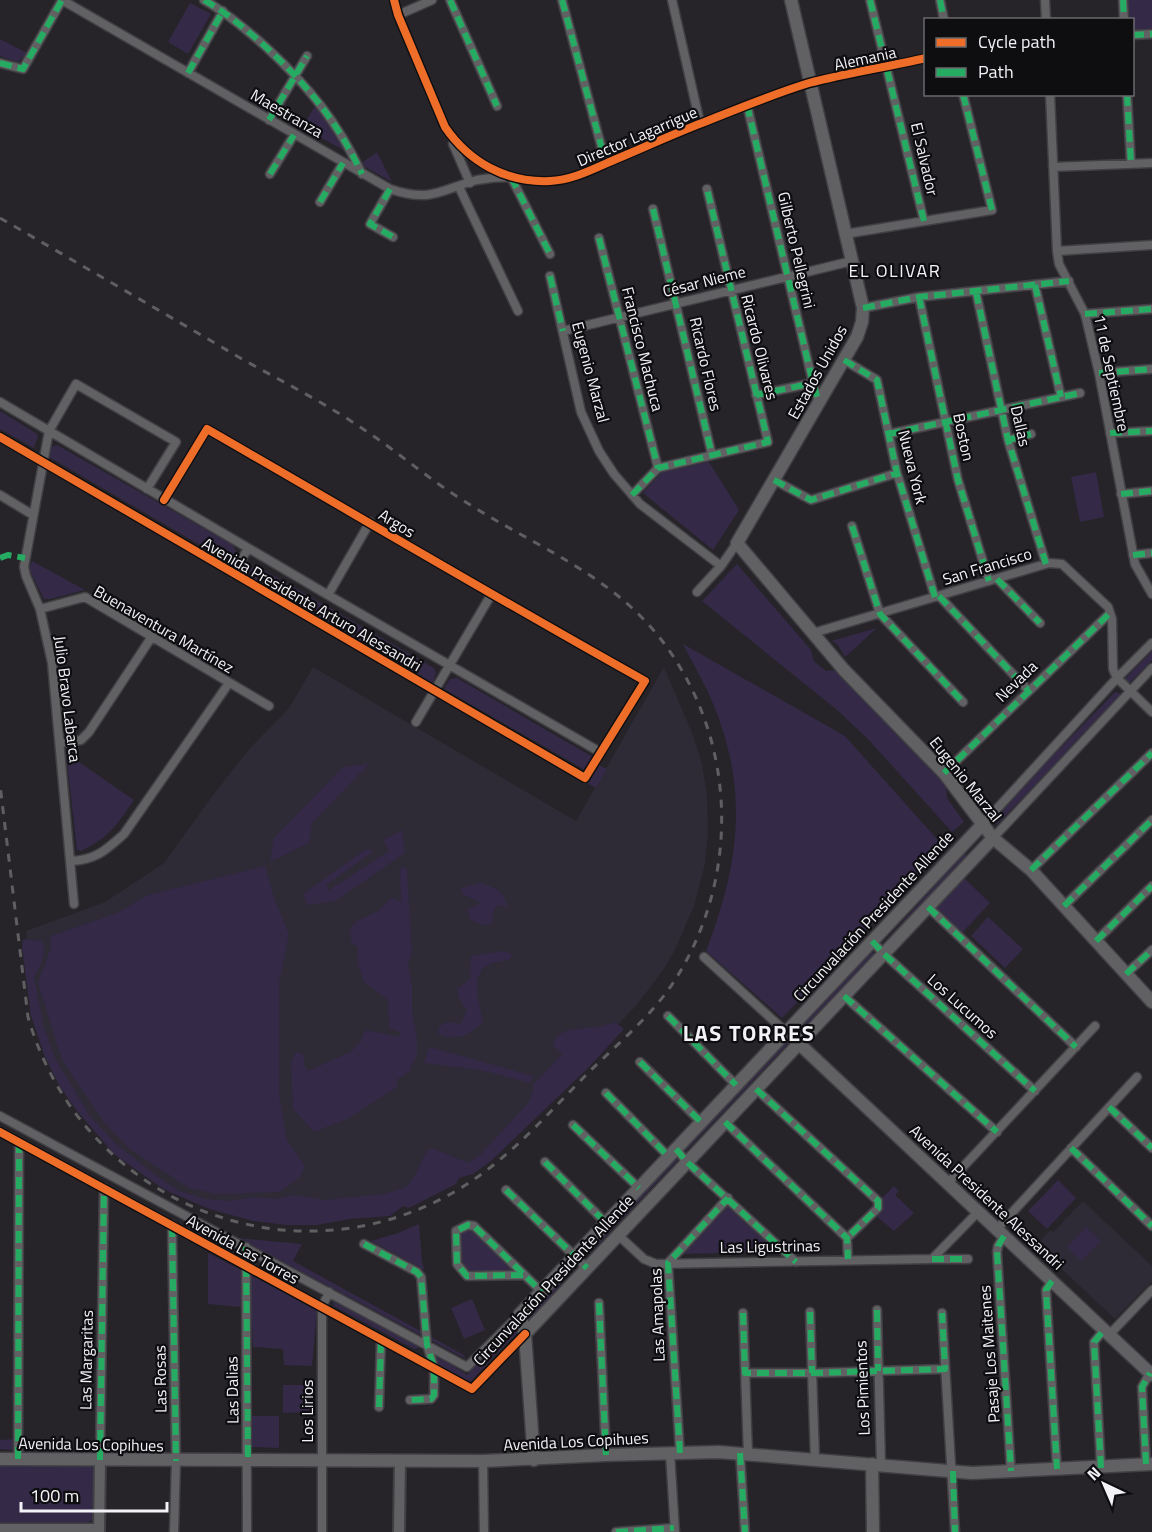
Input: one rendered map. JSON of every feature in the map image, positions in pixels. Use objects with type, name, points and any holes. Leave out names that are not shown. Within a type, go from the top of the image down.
[{"type":"main road","name":"Estados Unidos","points":[[737,543],[844,360],[860,330],[864,308],[790,0]]},
{"type":"main road","name":"Eugenio Marzal","points":[[737,543],[844,670],[944,772],[993,838],[1031,870],[1152,1002]]},
{"type":"main road","name":"Circunvalación Presidente Allende","points":[[520,1314],[982,825]]},
{"type":"main road","name":"Circunvalación Presidente Allende","points":[[525,1334],[993,838]]},
{"type":"main road","name":"Avenida Presidente Alessandri","points":[[786,1032],[1151,1374]]},
{"type":"main road","points":[[520,1314],[525,1334],[534,1460]]},
{"type":"main road","name":"Avenida Los Copihues","points":[[0,1459],[483,1461],[606,1455],[744,1453],[972,1473],[1149,1464]]},
{"type":"main road","name":"Los Pimientos","points":[[873,1532],[876,1465]]},
{"type":"street","points":[[0,63],[23,69],[62,0]]},
{"type":"street","name":"Maestranza","points":[[62,0],[390,189],[418,196],[438,194],[485,179],[510,177]]},
{"type":"street","points":[[204,0],[223,11],[296,76],[325,110],[348,145],[362,174]]},
{"type":"street","name":"Director Lagarrigue","points":[[394,0],[398,15],[445,127],[463,162],[470,183]]},
{"type":"street","points":[[398,15],[432,0]]},
{"type":"street","points":[[450,0],[497,106]]},
{"type":"street","points":[[562,0],[606,164]]},
{"type":"street","points":[[672,0],[700,123]]},
{"type":"street","name":"El Salvador","points":[[870,0],[924,221]]},
{"type":"street","points":[[940,0],[944,18]]},
{"type":"street","points":[[1045,0],[1046,18]]},
{"type":"street","points":[[1123,0],[1124,18]]},
{"type":"street","points":[[188,73],[223,11]]},
{"type":"street","points":[[1134,35],[1152,34]]},
{"type":"street","points":[[269,120],[308,56]]},
{"type":"street","name":"Alemania","points":[[809,83],[924,58]]},
{"type":"street","name":"Director Lagarrigue","points":[[445,127],[460,146],[488,168],[510,177],[536,181],[561,180],[585,173],[700,123],[809,83]]},
{"type":"street","points":[[845,234],[992,210],[964,96]]},
{"type":"street","name":"11 de Septiembre","points":[[1050,96],[1059,264],[1070,281],[1085,314],[1099,373],[1133,555],[1139,574],[1150,590]]},
{"type":"street","points":[[1128,96],[1131,164]]},
{"type":"street","name":"Gilberto Pellegrini","points":[[747,105],[819,402]]},
{"type":"street","points":[[270,174],[294,135]]},
{"type":"street","points":[[320,202],[343,163]]},
{"type":"street","points":[[1053,168],[1152,163]]},
{"type":"street","points":[[510,177],[550,254]]},
{"type":"street","points":[[459,187],[518,311]]},
{"type":"street","points":[[390,189],[370,224],[393,237]]},
{"type":"street","name":"Ricardo Olivares","points":[[707,189],[768,442],[712,455]]},
{"type":"street","name":"Ricardo Flores","points":[[653,209],[712,455]]},
{"type":"street","name":"Francisco Machuca","points":[[599,238],[658,468]]},
{"type":"street","points":[[1057,251],[1152,245]]},
{"type":"street","name":"César Nieme","points":[[563,331],[852,261]]},
{"type":"street","name":"Eugenio Marzal","points":[[550,276],[586,426],[606,463],[640,504],[721,566]]},
{"type":"street","points":[[864,308],[919,297],[1070,281]]},
{"type":"street","points":[[1035,285],[1061,397]]},
{"type":"street","name":"Dallas","points":[[976,292],[1008,440],[1046,564]]},
{"type":"street","name":"Boston","points":[[919,297],[958,480],[993,580],[1040,623]]},
{"type":"street","points":[[1085,314],[1152,309]]},
{"type":"street","name":"Nueva York","points":[[844,360],[877,380],[897,473],[937,597],[1028,690]]},
{"type":"street","points":[[1099,373],[1152,369]]},
{"type":"street","points":[[756,395],[813,383]]},
{"type":"street","points":[[49,431],[76,384],[176,442],[147,489]]},
{"type":"street","points":[[889,434],[1080,393]]},
{"type":"street","name":"Avenida Presidente Arturo Alessandri","points":[[0,402],[164,500],[600,752],[585,778],[0,437]]},
{"type":"street","name":"Argos","points":[[164,500],[207,429],[370,522],[491,595],[645,681],[600,752]]},
{"type":"street","name":"Julio Bravo Labarca","points":[[49,431],[24,567],[40,609],[52,663],[74,904]]},
{"type":"street","points":[[1110,434],[1152,431]]},
{"type":"street","points":[[1008,440],[1031,434]]},
{"type":"street","points":[[632,495],[658,468],[712,455]]},
{"type":"street","points":[[774,480],[810,500],[897,473]]},
{"type":"street","points":[[1121,494],[1152,491]]},
{"type":"street","points":[[0,495],[33,515]]},
{"type":"street","points":[[328,595],[370,522]]},
{"type":"street","points":[[852,526],[880,614],[963,702]]},
{"type":"street","name":"Estados Unidos","points":[[697,592],[721,566],[737,543]]},
{"type":"street","name":"Avenida Presidente Arturo Alessandri","points":[[234,574],[248,548]]},
{"type":"street","points":[[1133,555],[1152,553]]},
{"type":"street","name":"San Francisco","points":[[813,633],[1053,562],[1062,564],[1105,603],[1110,613]]},
{"type":"street","points":[[416,722],[491,595]]},
{"type":"street","name":"Buenaventura Martínez","points":[[40,609],[85,597],[268,706]]},
{"type":"street","points":[[1110,613],[1113,625],[1113,669],[1117,678],[1152,712]]},
{"type":"street","name":"Nevada","points":[[944,772],[1110,613]]},
{"type":"street","points":[[60,743],[81,740],[89,732],[151,638]]},
{"type":"street","name":"Circunvalación Presidente Allende","points":[[982,825],[1152,643]]},
{"type":"street","name":"Circunvalación Presidente Allende","points":[[993,838],[1152,668]]},
{"type":"street","points":[[71,861],[87,860],[105,851],[123,834],[229,683]]},
{"type":"street","points":[[1031,870],[1152,753]]},
{"type":"street","points":[[1064,906],[1152,820]]},
{"type":"street","points":[[1096,941],[1152,886]]},
{"type":"street","points":[[928,907],[1076,1047]]},
{"type":"street","name":"Los Lucumos","points":[[872,941],[1035,1091]]},
{"type":"street","points":[[1126,974],[1152,950]]},
{"type":"street","points":[[705,957],[786,1032]]},
{"type":"street","points":[[844,996],[997,1132]]},
{"type":"street","points":[[668,1016],[736,1085]]},
{"type":"street","points":[[948,1183],[1095,1026]]},
{"type":"street","points":[[640,1062],[701,1122]]},
{"type":"street","points":[[1000,1233],[1071,1148],[1137,1077]]},
{"type":"street","points":[[756,1089],[878,1201],[878,1208],[847,1238]]},
{"type":"street","points":[[606,1093],[672,1153],[687,1162],[728,1198],[796,1262]]},
{"type":"street","points":[[1109,1107],[1152,1148]]},
{"type":"street","name":"Avenida Las Torres","points":[[0,1116],[246,1246],[467,1367]]},
{"type":"street","points":[[725,1122],[847,1238],[848,1259]]},
{"type":"street","points":[[573,1125],[639,1188]]},
{"type":"street","name":"Avenida Las Torres","points":[[0,1131],[472,1389]]},
{"type":"street","points":[[18,1459],[19,1142]]},
{"type":"street","points":[[1071,1148],[1152,1226]]},
{"type":"street","points":[[545,1162],[606,1223]]},
{"type":"street","name":"Las Margaritas","points":[[99,1530],[104,1188]]},
{"type":"street","points":[[506,1190],[587,1268]]},
{"type":"street","name":"Las Amapolas","points":[[674,1530],[675,1453],[668,1263],[728,1198]]},
{"type":"street","points":[[932,1258],[978,1212]]},
{"type":"street","name":"Las Rosas","points":[[172,1225],[176,1461],[174,1532]]},
{"type":"street","points":[[524,1275],[467,1276],[457,1264],[456,1231],[468,1225],[474,1226],[542,1292]]},
{"type":"street","name":"Pasaje Los Maitenes","points":[[1000,1233],[998,1252],[1011,1471]]},
{"type":"street","name":"Las Ligustrinas","points":[[618,1235],[644,1259],[656,1264],[848,1259],[968,1259]]},
{"type":"street","points":[[364,1244],[417,1272],[421,1277],[427,1345],[434,1367],[434,1395],[431,1399],[410,1400]]},
{"type":"street","name":"Las Dalias","points":[[246,1246],[244,1265],[247,1532]]},
{"type":"street","points":[[1052,1281],[1046,1290],[1058,1469]]},
{"type":"street","points":[[1101,1468],[1094,1342],[1107,1333],[1152,1290]]},
{"type":"street","name":"Los Lirios","points":[[322,1532],[322,1307],[329,1292]]},
{"type":"street","points":[[599,1304],[606,1455]]},
{"type":"street","name":"Los Pimientos","points":[[876,1310],[878,1371],[876,1465]]},
{"type":"street","points":[[810,1312],[815,1459]]},
{"type":"street","points":[[743,1313],[745,1532]]},
{"type":"street","points":[[942,1313],[955,1532]]},
{"type":"street","name":"Circunvalación Presidente Allende","points":[[467,1367],[520,1314]]},
{"type":"street","name":"Circunvalación Presidente Allende","points":[[472,1389],[525,1334]]},
{"type":"street","points":[[379,1407],[381,1340]]},
{"type":"street","points":[[745,1373],[812,1374],[945,1369]]},
{"type":"street","points":[[1149,1464],[1142,1388],[1151,1374]]},
{"type":"street","points":[[399,1532],[400,1461]]},
{"type":"street","points":[[483,1461],[484,1532]]},
{"type":"street","points":[[0,1528],[99,1530]]},
{"type":"street","points":[[616,1532],[674,1530]]},
{"type":"shaded area","points":[[1128,0],[1152,0],[1152,30],[1136,31],[1134,18],[1129,18]]},
{"type":"shaded area","points":[[190,3],[211,14],[188,54],[168,42]]},
{"type":"shaded area","points":[[0,39],[27,53],[18,62],[0,56]]},
{"type":"shaded area","points":[[315,106],[337,136],[345,151],[302,127]]},
{"type":"shaded area","points":[[377,152],[392,182],[360,164]]},
{"type":"shaded area","points":[[0,411],[36,433],[38,436],[34,448],[0,429]]},
{"type":"shaded area","points":[[57,445],[233,545],[236,552],[231,563],[49,457],[51,447]]},
{"type":"shaded area","points":[[709,462],[739,510],[713,550],[643,493],[662,472]]},
{"type":"shaded area","points":[[1096,472],[1104,517],[1080,522],[1071,477]]},
{"type":"shaded area","points":[[32,561],[85,590],[44,599],[29,569]]},
{"type":"shaded area","points":[[737,564],[811,650],[814,661],[826,671],[836,670],[939,776],[946,786],[947,798],[964,822],[952,832],[867,738],[837,710],[702,601]]},
{"type":"shaded area","points":[[257,566],[434,668],[436,673],[432,684],[246,578],[252,567]]},
{"type":"shaded area","points":[[877,628],[845,657],[837,644],[831,641]]},
{"type":"shaded area","points":[[683,644],[845,736],[945,848],[782,1018],[706,951],[726,889],[732,859],[736,829],[736,799],[725,738],[714,706]]},
{"type":"shaded area","points":[[1152,651],[1152,660],[1128,684],[1124,680]]},
{"type":"shaded area","points":[[313,667],[576,821],[664,667],[693,735],[702,764],[707,794],[708,835],[705,864],[694,906],[675,950],[662,972],[635,1007],[509,1136],[439,1185],[273,1220],[169,1190],[89,1121],[47,1050],[28,962],[26,931],[105,902],[164,863],[250,748],[289,708]]},
{"type":"shaded area","points":[[457,678],[593,757],[585,770],[444,689],[450,679]]},
{"type":"shaded area","points":[[1115,692],[1122,694],[1120,698],[997,824],[992,825],[991,819]]},
{"type":"shaded area","points":[[66,753],[134,800],[112,830],[99,841],[81,851],[77,850]]},
{"type":"shaded area","points":[[369,764],[312,823],[309,843],[270,862],[274,838],[343,767]]},
{"type":"shaded area","points":[[599,765],[607,769],[596,788],[587,783]]},
{"type":"shaded area","points":[[402,830],[405,853],[335,901],[307,905],[303,894],[366,849],[373,852],[326,885],[329,890],[389,851],[383,840]]},
{"type":"shaded area","points":[[964,853],[969,858],[889,940],[887,939]]},
{"type":"shaded area","points":[[265,866],[274,898],[289,934],[279,983],[279,1095],[287,1140],[305,1166],[300,1177],[280,1192],[216,1194],[189,1188],[130,1149],[104,1122],[62,1060],[38,983],[50,950],[51,936],[117,913],[148,895]]},
{"type":"shaded area","points":[[404,866],[407,870],[412,952],[408,965],[412,984],[412,1011],[417,1038],[417,1057],[410,1071],[397,1080],[397,1087],[347,1119],[314,1132],[293,1109],[291,1063],[295,1053],[301,1053],[304,1056],[304,1065],[308,1071],[350,1052],[361,1042],[362,1035],[367,1030],[400,1037],[400,1032],[389,1028],[388,1000],[363,981],[358,963],[358,948],[351,942],[350,929],[355,922],[378,911],[391,898],[401,900],[400,869]]},
{"type":"shaded area","points":[[964,878],[990,903],[962,933],[935,908]]},
{"type":"shaded area","points":[[481,883],[499,891],[508,908],[497,905],[493,913],[492,924],[484,925],[470,920],[467,909],[480,902],[462,894],[462,888]]},
{"type":"shaded area","points":[[988,917],[1023,949],[1005,968],[971,936]]},
{"type":"shaded area","points":[[23,939],[42,941],[44,955],[34,977],[44,1028],[55,1058],[90,1116],[115,1143],[158,1177],[179,1191],[205,1199],[230,1201],[253,1197],[278,1199],[294,1195],[324,1200],[385,1194],[406,1187],[416,1174],[426,1152],[432,1148],[468,1163],[481,1154],[529,1102],[533,1085],[562,1054],[553,1046],[559,1035],[565,1031],[603,1026],[615,1022],[624,1029],[588,1068],[491,1161],[473,1174],[459,1178],[456,1184],[409,1208],[403,1206],[390,1216],[350,1219],[317,1225],[286,1225],[253,1221],[209,1209],[163,1189],[114,1154],[77,1111],[60,1087],[45,1057],[31,1016],[22,947]]},
{"type":"shaded area","points":[[871,950],[874,954],[797,1035],[793,1034]]},
{"type":"shaded area","points":[[502,951],[512,954],[509,960],[486,966],[478,977],[477,992],[483,1021],[463,1036],[451,1037],[438,1034],[439,1026],[448,1022],[461,1024],[467,1010],[458,997],[457,989],[470,979],[471,956]]},
{"type":"shaded area","points":[[786,1039],[788,1044],[686,1151],[682,1149]]},
{"type":"shaded area","points":[[429,1047],[534,1076],[530,1083],[480,1070],[424,1063]]},
{"type":"shaded area","points":[[673,1156],[678,1158],[677,1161],[588,1255],[582,1254]]},
{"type":"shaded area","points":[[1058,1180],[1076,1198],[1047,1229],[1028,1211]]},
{"type":"shaded area","points":[[894,1186],[899,1191],[895,1195],[914,1213],[894,1231],[875,1215],[880,1200]]},
{"type":"shaded area","points":[[1083,1201],[1152,1266],[1152,1281],[1115,1319],[1036,1245],[1050,1230],[1053,1232]]},
{"type":"shaded area","points":[[730,1205],[780,1252],[680,1254],[725,1206]]},
{"type":"shaded area","points":[[419,1224],[422,1262],[425,1270],[371,1241],[398,1233]]},
{"type":"shaded area","points":[[1086,1227],[1101,1241],[1081,1261],[1067,1247]]},
{"type":"shaded area","points":[[475,1231],[515,1271],[469,1272],[461,1261],[459,1234]]},
{"type":"shaded area","points":[[238,1238],[302,1244],[293,1261],[464,1355],[466,1359]]},
{"type":"shaded area","points":[[208,1253],[317,1309],[312,1366],[284,1365],[283,1349],[253,1347],[251,1308],[208,1304]]},
{"type":"shaded area","points":[[577,1262],[577,1265],[527,1324],[527,1314]]},
{"type":"shaded area","points":[[334,1299],[419,1345],[418,1348],[414,1349],[334,1306]]},
{"type":"shaded area","points":[[472,1299],[485,1330],[464,1339],[451,1308]]},
{"type":"shaded area","points":[[519,1320],[519,1331],[468,1384],[435,1363],[433,1352],[467,1375]]},
{"type":"shaded area","points":[[283,1385],[311,1385],[310,1412],[283,1413]]},
{"type":"shaded area","points":[[251,1416],[279,1416],[279,1448],[251,1447]]},
{"type":"shaded area","points":[[15,1439],[15,1446],[12,1450],[0,1449],[0,1440]]},
{"type":"shaded area","points":[[0,1465],[92,1466],[95,1471],[94,1519],[87,1523],[0,1524]]},
{"type":"railway","points":[[0,218],[334,410],[376,437],[448,491],[569,562],[619,597],[663,642],[687,680],[705,722],[717,765],[722,809],[720,853],[711,897],[696,940],[666,993],[633,1030],[502,1158],[464,1186],[443,1198],[380,1222],[315,1231],[252,1225],[192,1206],[138,1175],[91,1132],[54,1079],[28,1017],[0,785]]},
{"type":"marked path","points":[[0,63],[23,69],[62,0]]},
{"type":"marked path","points":[[204,0],[244,28],[309,91],[343,137],[362,174]]},
{"type":"marked path","points":[[450,0],[497,106]]},
{"type":"marked path","points":[[562,0],[606,164]]},
{"type":"marked path","points":[[870,0],[924,221]]},
{"type":"marked path","points":[[940,0],[944,18]]},
{"type":"marked path","points":[[1123,0],[1124,18]]},
{"type":"marked path","points":[[188,73],[223,11]]},
{"type":"marked path","points":[[1134,35],[1152,34]]},
{"type":"marked path","points":[[269,120],[307,56]]},
{"type":"marked path","points":[[964,96],[992,210]]},
{"type":"marked path","points":[[1127,96],[1131,164]]},
{"type":"marked path","points":[[747,105],[819,402]]},
{"type":"marked path","points":[[270,174],[294,135]]},
{"type":"marked path","points":[[320,202],[343,163]]},
{"type":"marked path","points":[[511,177],[550,254]]},
{"type":"marked path","points":[[390,189],[370,224],[393,237]]},
{"type":"marked path","points":[[632,495],[658,468],[768,442],[707,189]]},
{"type":"marked path","points":[[653,209],[712,455]]},
{"type":"marked path","points":[[599,238],[658,468]]},
{"type":"marked path","points":[[550,276],[563,331]]},
{"type":"marked path","points":[[863,308],[919,297],[1069,281]]},
{"type":"marked path","points":[[1035,285],[1061,397]]},
{"type":"marked path","points":[[976,292],[1008,440],[1046,564]]},
{"type":"marked path","points":[[919,297],[958,480],[989,581]]},
{"type":"marked path","points":[[1085,314],[1152,309]]},
{"type":"marked path","points":[[844,360],[877,380],[897,473],[935,597]]},
{"type":"marked path","points":[[1099,373],[1152,369]]},
{"type":"marked path","points":[[756,395],[813,383]]},
{"type":"marked path","points":[[889,434],[1080,393]]},
{"type":"marked path","points":[[1110,433],[1152,431]]},
{"type":"marked path","points":[[1008,440],[1031,434]]},
{"type":"marked path","points":[[774,480],[811,500],[897,473]]},
{"type":"marked path","points":[[1121,494],[1152,491]]},
{"type":"marked path","points":[[852,526],[880,614],[963,702]]},
{"type":"marked path","points":[[1133,555],[1152,553]]},
{"type":"marked path","points":[[0,558],[8,555],[25,558]]},
{"type":"marked path","points":[[997,579],[1040,623]]},
{"type":"marked path","points":[[939,596],[1028,690]]},
{"type":"marked path","points":[[944,773],[1110,613]]},
{"type":"marked path","points":[[1031,870],[1152,753]]},
{"type":"marked path","points":[[1064,906],[1152,820]]},
{"type":"marked path","points":[[1096,941],[1152,886]]},
{"type":"marked path","points":[[928,907],[1076,1047]]},
{"type":"marked path","points":[[872,941],[1035,1091]]},
{"type":"marked path","points":[[1126,974],[1152,950]]},
{"type":"marked path","points":[[844,996],[997,1132]]},
{"type":"marked path","points":[[668,1016],[736,1085]]},
{"type":"marked path","points":[[640,1062],[701,1122]]},
{"type":"marked path","points":[[756,1089],[878,1201],[878,1208],[847,1238]]},
{"type":"marked path","points":[[606,1093],[669,1157]]},
{"type":"marked path","points":[[1109,1107],[1152,1148]]},
{"type":"marked path","points":[[725,1122],[847,1238],[848,1259]]},
{"type":"marked path","points":[[573,1125],[639,1188]]},
{"type":"marked path","points":[[18,1459],[19,1142]]},
{"type":"marked path","points":[[1071,1148],[1152,1226]]},
{"type":"marked path","points":[[676,1149],[687,1162],[796,1262]]},
{"type":"marked path","points":[[545,1162],[606,1223]]},
{"type":"marked path","points":[[100,1460],[104,1188]]},
{"type":"marked path","points":[[506,1190],[587,1268]]},
{"type":"marked path","points":[[680,1453],[668,1263],[728,1198]]},
{"type":"marked path","points":[[172,1225],[176,1461]]},
{"type":"marked path","points":[[523,1275],[467,1276],[457,1264],[456,1231],[468,1225],[474,1226],[542,1292]]},
{"type":"marked path","points":[[1004,1236],[997,1252],[1011,1471]]},
{"type":"marked path","points":[[364,1244],[417,1272],[421,1277],[427,1345],[434,1367],[434,1395],[431,1399],[410,1400]]},
{"type":"marked path","points":[[246,1247],[248,1461]]},
{"type":"marked path","points":[[932,1259],[968,1259]]},
{"type":"marked path","points":[[1052,1281],[1046,1290],[1057,1469]]},
{"type":"marked path","points":[[599,1303],[606,1455]]},
{"type":"marked path","points":[[877,1310],[878,1371]]},
{"type":"marked path","points":[[810,1312],[812,1373]]},
{"type":"marked path","points":[[743,1313],[745,1373],[945,1369],[942,1313]]},
{"type":"marked path","points":[[1101,1468],[1094,1342],[1104,1330]]},
{"type":"marked path","points":[[379,1407],[381,1340]]},
{"type":"marked path","points":[[1146,1464],[1142,1387],[1150,1373]]},
{"type":"marked path","points":[[740,1453],[745,1532]]},
{"type":"marked path","points":[[953,1471],[955,1532]]},
{"type":"marked path","points":[[616,1532],[674,1528]]},
{"type":"cycle path","points":[[394,0],[398,15],[445,127],[465,150],[490,168],[534,181],[567,179],[583,174],[691,127],[809,83],[924,58]]},
{"type":"cycle path","points":[[0,437],[585,778],[645,681],[207,429],[164,500]]},
{"type":"cycle path","points":[[0,1132],[472,1389],[525,1334]]},
{"type":"district","name":"EL OLIVAR","points":[[895,270]]},
{"type":"district","name":"LAS TORRES","points":[[749,1033]]}]
